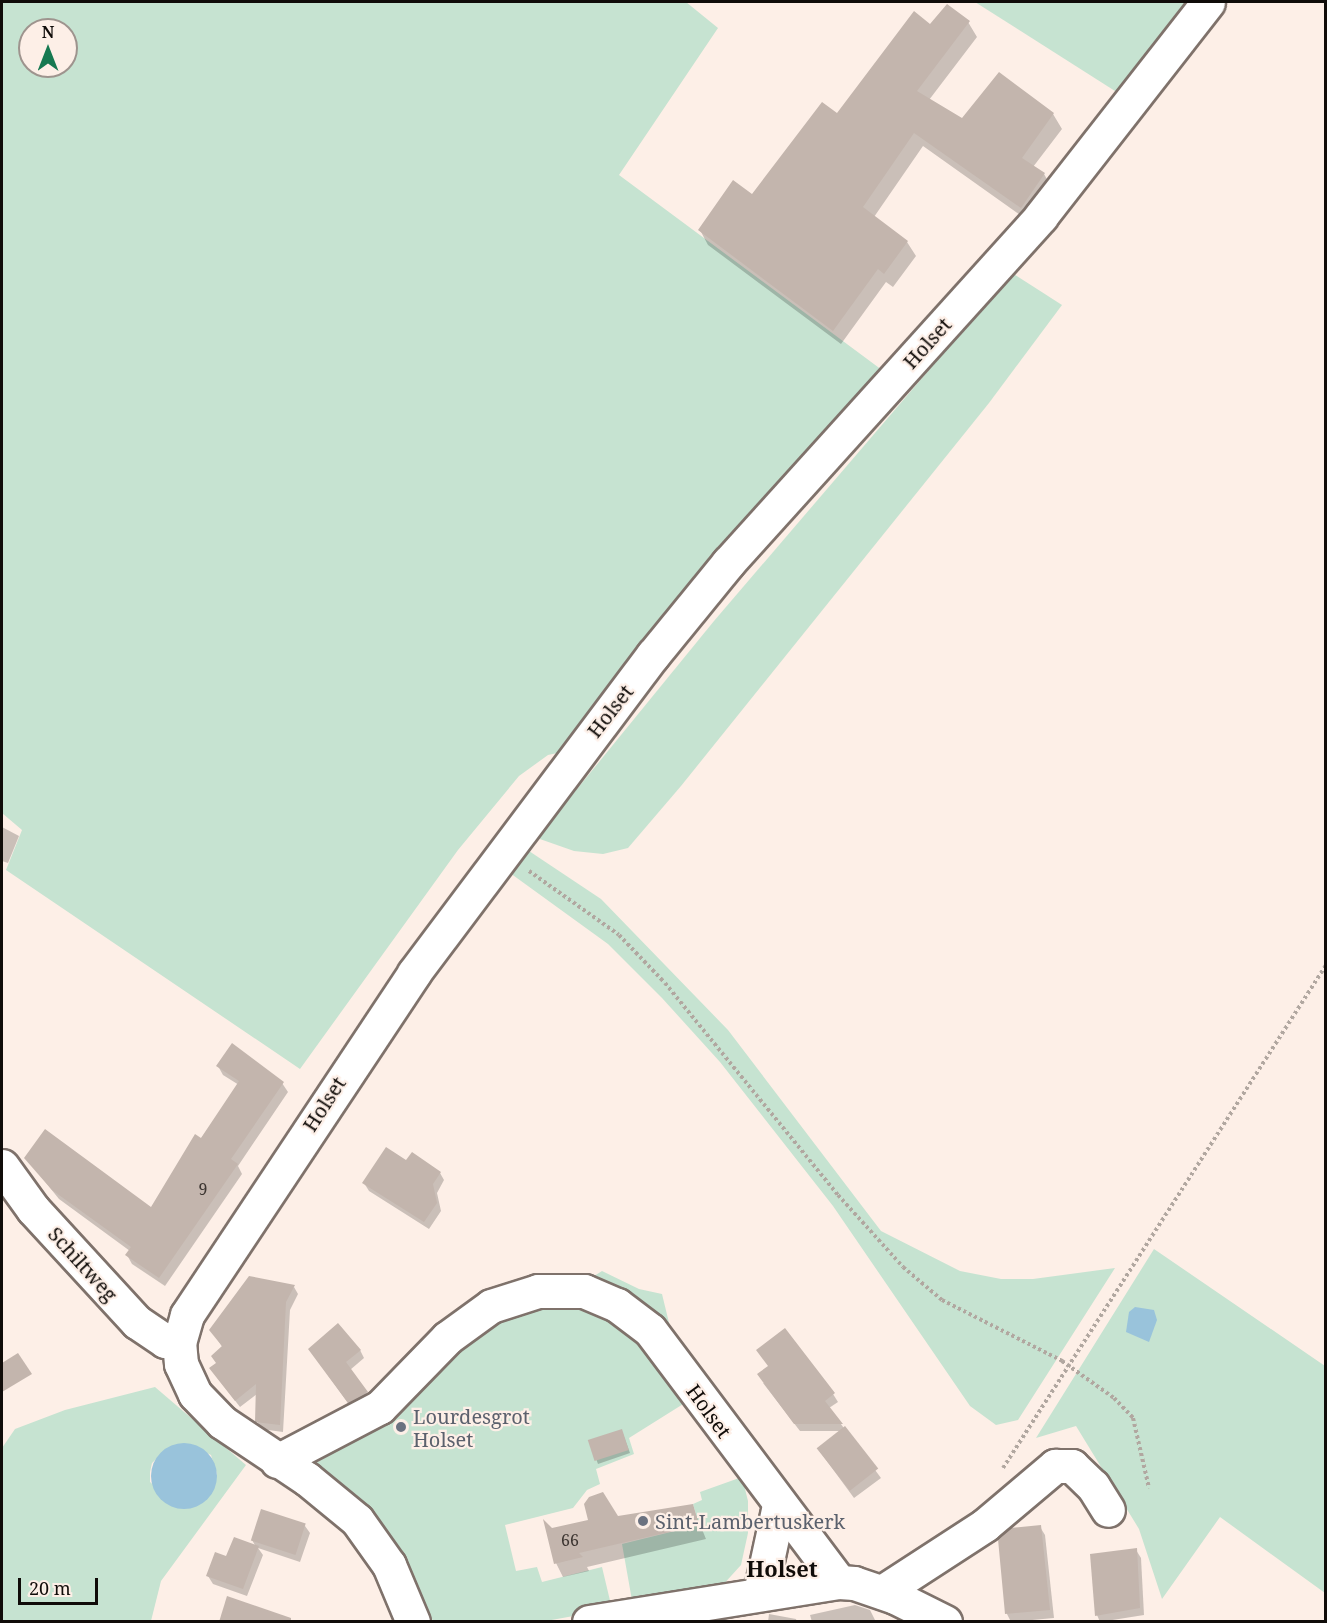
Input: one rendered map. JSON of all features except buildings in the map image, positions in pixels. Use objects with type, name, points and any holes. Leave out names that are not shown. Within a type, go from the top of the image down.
[{"type":"street","name":"Holset","points":[[413,1622],[389,1565],[357,1520],[307,1479],[277,1461],[207,1410],[188,1381],[179,1343],[181,1327],[196,1296],[350,1064],[639,673],[728,563],[1041,216],[1208,2]]},
{"type":"street","name":"Schiltweg","points":[[2,1166],[33,1209],[129,1314],[165,1341],[179,1343]]},
{"type":"street","name":"Holset","points":[[277,1461],[380,1407],[447,1338],[491,1306],[522,1294],[559,1289],[600,1296],[650,1330],[779,1505],[839,1582]]},
{"type":"street","points":[[882,1592],[985,1525],[1055,1466],[1072,1466],[1093,1486],[1108,1510]]},
{"type":"street","points":[[760,1593],[779,1505]]},
{"type":"street","points":[[589,1622],[839,1582],[882,1592],[945,1622]]},
{"type":"path","points":[[503,854],[567,895],[619,935],[733,1062],[838,1195],[877,1240],[942,1300],[1069,1366],[1114,1398],[1133,1418],[1149,1488]]},
{"type":"path","points":[[999,1474],[1326,965]]},
{"type":"green space","points":[[2,2],[686,2],[718,28],[619,175],[886,373],[576,749],[548,755],[519,776],[458,850],[300,1069],[6,870],[22,830],[2,813]]},
{"type":"green space","points":[[975,2],[1198,2],[1126,98]]},
{"type":"green space","points":[[1012,273],[1062,305],[989,403],[681,786],[628,848],[603,854],[574,851],[537,838],[714,621]]},
{"type":"green space","points":[[526,849],[601,899],[728,1030],[881,1231],[960,1271],[1001,1279],[1033,1279],[1115,1268],[1018,1420],[996,1425],[970,1406],[833,1206],[720,1062],[662,998],[608,944],[510,873]]},
{"type":"green space","points":[[1154,1249],[1325,1366],[1325,1593],[1220,1517],[1162,1599],[1139,1529],[1076,1426],[1036,1438]]},
{"type":"green space","points":[[602,1271],[639,1289],[662,1294],[688,1401],[629,1438],[634,1454],[596,1469],[600,1484],[587,1490],[573,1508],[505,1525],[516,1571],[537,1567],[542,1582],[602,1567],[612,1609],[546,1621],[434,1621],[424,1613],[416,1584],[393,1545],[360,1503],[316,1463],[357,1437],[490,1321],[558,1299]]},
{"type":"green space","points":[[155,1387],[246,1465],[161,1581],[151,1621],[2,1621],[2,1448],[15,1429],[65,1410]],"holes":[[[188,1444],[211,1455],[217,1474],[200,1504],[180,1508],[150,1482],[152,1463],[168,1448]]]},
{"type":"green space","points":[[742,1477],[748,1501],[748,1533],[741,1565],[721,1587],[633,1606],[622,1544],[699,1525],[693,1504],[702,1500],[700,1492]]},
{"type":"water","points":[[1135,1307],[1154,1310],[1157,1320],[1149,1342],[1126,1332],[1129,1312]]},
{"type":"water","points":[[184,1443],[197,1446],[207,1453],[214,1463],[217,1476],[214,1489],[207,1499],[197,1506],[184,1509],[171,1506],[161,1499],[154,1489],[151,1476],[154,1463],[161,1453],[171,1446]]},
{"type":"place","name":"Lourdesgrot Holset","points":[[401,1427]]},
{"type":"place","name":"Sint-Lambertuskerk","points":[[643,1521]]},
{"type":"district","name":"Holset","points":[[782,1569]]}]
